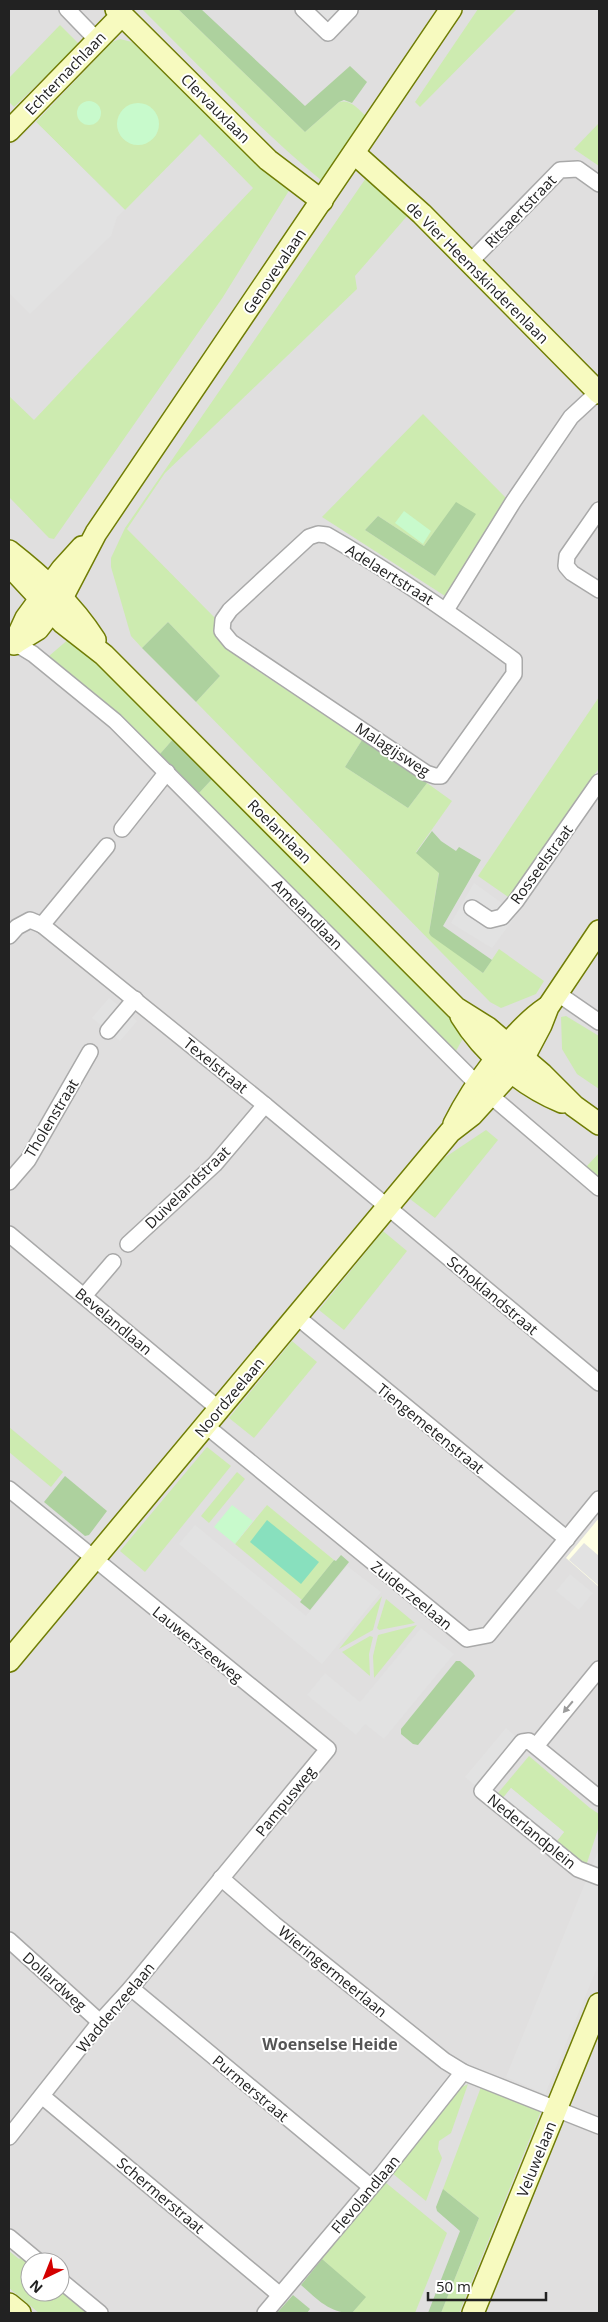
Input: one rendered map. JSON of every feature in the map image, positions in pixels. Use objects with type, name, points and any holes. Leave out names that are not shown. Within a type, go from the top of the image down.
[{"type":"street","points":[[67,9],[97,40]]},
{"type":"street","points":[[304,9],[328,33],[349,9]]},
{"type":"street","name":"Genovevalaan","points":[[12,647],[26,618],[51,599],[451,9]]},
{"type":"street","name":"Echternachlaan","points":[[9,131],[97,40],[119,12]]},
{"type":"street","name":"Clervauxlaan","points":[[119,12],[268,160],[322,201]]},
{"type":"street","name":"de Vier Heemskinderenlaan","points":[[354,152],[422,214],[599,393]]},
{"type":"street","name":"Ritsaertstraat","points":[[470,262],[560,170],[578,170],[599,184]]},
{"type":"street","name":"Adelaertstraat","points":[[222,620],[230,610],[309,537],[318,534],[326,535],[376,563],[446,610],[513,502],[571,417],[599,393]]},
{"type":"street","points":[[599,510],[567,556],[566,566],[572,573],[599,590]]},
{"type":"street","points":[[9,551],[51,599]]},
{"type":"street","points":[[9,565],[51,599]]},
{"type":"street","name":"Roelantlaan","points":[[51,599],[104,655],[456,1008],[478,1020],[511,1059],[542,1074],[574,1106],[599,1124]]},
{"type":"street","name":"Malagijsweg","points":[[222,620],[222,630],[231,642],[435,776],[441,776],[514,674],[514,660],[446,610]]},
{"type":"street","name":"Amelandlaan","points":[[12,647],[33,654],[115,720],[484,1090],[599,1188]]},
{"type":"street","points":[[122,829],[168,772]]},
{"type":"street","name":"Rosseelstraat","points":[[472,908],[490,920],[502,917],[516,901],[599,782]]},
{"type":"street","points":[[9,936],[17,926],[30,920],[42,924],[107,846]]},
{"type":"street","name":"Texelstraat","points":[[42,924],[265,1105],[386,1208]]},
{"type":"street","name":"Noordzeelaan","points":[[9,1661],[450,1132],[472,1115],[484,1090],[511,1059],[531,1018],[552,1000],[599,932]]},
{"type":"street","points":[[108,1031],[135,999]]},
{"type":"street","points":[[552,1000],[599,1022]]},
{"type":"street","name":"Tholenstraat","points":[[9,1182],[28,1160],[90,1052]]},
{"type":"street","name":"Duivelandstraat","points":[[128,1244],[215,1164],[265,1105]]},
{"type":"street","name":"Schoklandstraat","points":[[386,1208],[599,1383]]},
{"type":"street","name":"Bevelandlaan","points":[[9,1234],[219,1409]]},
{"type":"street","points":[[84,1296],[113,1262]]},
{"type":"street","name":"Tiengemetenstraat","points":[[296,1316],[566,1539]]},
{"type":"street","name":"Zuiderzeelaan","points":[[205,1425],[467,1639],[488,1635],[599,1499]]},
{"type":"street","name":"Lauwerszeeweg","points":[[9,1489],[302,1729]]},
{"type":"street","points":[[599,1669],[536,1746],[599,1798]]},
{"type":"street","name":"Pampusweg","points":[[221,1878],[328,1749],[302,1729]]},
{"type":"street","name":"Nederlandplein","points":[[536,1746],[530,1742],[522,1742],[482,1791],[578,1869],[599,1877]]},
{"type":"street","name":"Waddenzeelaan","points":[[9,2137],[100,2022],[131,1988],[221,1878]]},
{"type":"street","name":"Wieringermeerlaan","points":[[221,1878],[410,2034],[463,2072],[599,2126]]},
{"type":"street","name":"Dollardweg","points":[[9,1940],[100,2022]]},
{"type":"street","name":"Purmerstraat","points":[[131,1988],[371,2187]]},
{"type":"street","name":"Veluwelaan","points":[[473,2313],[599,2004]]},
{"type":"street","name":"Flevolandlaan","points":[[265,2313],[371,2187],[463,2072]]},
{"type":"street","name":"Schermerstraat","points":[[42,2096],[280,2295]]},
{"type":"street","points":[[9,2237],[27,2252]]},
{"type":"street","points":[[70,2288],[100,2313]]},
{"type":"street","points":[[9,2304],[20,2313]]},
{"type":"shaded area","points":[[9,9],[599,9],[599,2313],[9,2313]]},
{"type":"shaded area","points":[[309,9],[343,9],[328,28]]},
{"type":"shaded area","points":[[36,122],[125,210],[117,217],[111,236],[30,314],[9,293],[9,149]]},
{"type":"shaded area","points":[[474,883],[517,914],[492,948],[451,923]]},
{"type":"shaded area","points":[[109,998],[118,1005],[102,1026],[92,1018]]},
{"type":"shaded area","points":[[129,1014],[137,1021],[120,1041],[112,1034]]},
{"type":"shaded area","points":[[599,1518],[599,1587],[566,1558]]},
{"type":"shaded area","points":[[195,1525],[306,1616],[347,1566],[381,1592],[322,1664],[179,1544]]},
{"type":"shaded area","points":[[584,1543],[599,1556],[599,1586],[569,1560]]},
{"type":"shaded area","points":[[570,1574],[593,1593],[579,1610],[556,1591]]},
{"type":"shaded area","points":[[421,1628],[454,1654],[384,1739],[365,1724],[356,1735],[307,1695],[325,1673],[360,1702]]},
{"type":"shaded area","points":[[506,1728],[522,1742],[482,1791],[465,1777]]},
{"type":"shaded area","points":[[511,1788],[564,1832],[556,1842],[503,1798]]},
{"type":"shaded area","points":[[599,1849],[599,1963],[545,2094],[506,2077]]},
{"type":"green space","points":[[142,9],[178,9],[305,132],[339,102],[351,103],[366,116],[322,181],[252,119]]},
{"type":"green space","points":[[178,9],[201,9],[305,106],[350,66],[367,82],[352,103],[344,100],[339,102],[305,132]]},
{"type":"green space","points":[[478,9],[517,9],[420,107],[415,102]]},
{"type":"green space","points":[[60,25],[79,44],[14,107],[9,102],[9,78]]},
{"type":"green space","points":[[120,39],[132,42],[251,157],[290,189],[223,297],[54,539],[49,538],[9,497],[9,396],[34,420],[253,188],[200,134],[125,210],[36,122],[112,42]],"holes":[[[124,109],[158,126],[156,135],[128,142],[121,135],[118,122]]]},
{"type":"green space","points":[[89,101],[98,104],[101,113],[98,122],[89,125],[80,122],[77,113],[80,104]]},
{"type":"green space","points":[[138,103],[153,109],[159,124],[153,139],[138,145],[123,139],[117,124],[123,109]]},
{"type":"green space","points":[[599,123],[599,166],[574,149]]},
{"type":"green space","points":[[366,178],[408,215],[355,276],[357,289],[165,473],[127,529],[216,619],[229,650],[362,740],[345,767],[408,808],[427,783],[452,801],[416,852],[439,872],[429,933],[483,973],[499,949],[544,981],[536,994],[501,1008],[490,1002],[196,702],[220,676],[168,622],[142,648],[131,636],[111,567],[111,558],[125,528]]},
{"type":"green space","points":[[423,414],[507,499],[445,596],[322,517]],"holes":[[[456,503],[435,576],[365,530],[378,516],[424,546]]]},
{"type":"green space","points":[[456,502],[476,514],[435,576],[365,530],[378,516],[424,546]]},
{"type":"green space","points":[[404,511],[431,531],[423,544],[395,523]]},
{"type":"green space","points":[[168,622],[220,676],[196,702],[142,648]]},
{"type":"green space","points":[[70,638],[103,663],[175,737],[160,754],[121,715],[49,656]]},
{"type":"green space","points":[[599,697],[599,768],[511,899],[478,876]]},
{"type":"green space","points":[[175,737],[214,777],[199,793],[160,754]]},
{"type":"green space","points":[[362,740],[427,783],[408,808],[345,767]]},
{"type":"green space","points":[[214,777],[466,1033],[456,1051],[199,793]]},
{"type":"green space","points":[[432,831],[441,841],[456,851],[459,847],[481,860],[443,926],[492,960],[483,973],[429,933],[439,873],[416,853]]},
{"type":"green space","points":[[566,1016],[599,1036],[599,1089],[577,1074],[562,1049],[561,1017]]},
{"type":"green space","points":[[486,1130],[498,1140],[435,1218],[410,1199],[444,1158]]},
{"type":"green space","points":[[599,1153],[599,1178],[586,1167]]},
{"type":"green space","points":[[383,1231],[407,1251],[344,1330],[319,1310]]},
{"type":"green space","points":[[292,1341],[317,1362],[254,1438],[229,1418]]},
{"type":"green space","points":[[9,1427],[63,1472],[51,1487],[9,1452]]},
{"type":"green space","points":[[207,1447],[231,1466],[145,1572],[120,1551]]},
{"type":"green space","points":[[237,1472],[245,1479],[209,1523],[201,1516]]},
{"type":"green space","points":[[65,1476],[107,1511],[89,1535],[85,1536],[44,1502]]},
{"type":"green space","points":[[232,1505],[253,1521],[235,1544],[214,1527]]},
{"type":"green space","points":[[267,1505],[334,1560],[302,1600],[235,1544]]},
{"type":"green space","points":[[267,1520],[319,1562],[301,1584],[250,1542]]},
{"type":"green space","points":[[341,1555],[349,1562],[310,1610],[300,1602],[334,1560],[336,1561]]},
{"type":"green space","points":[[382,1596],[373,1630],[339,1649]]},
{"type":"green space","points":[[386,1599],[415,1623],[379,1630],[377,1628]]},
{"type":"green space","points":[[417,1625],[374,1678],[373,1656],[378,1635]]},
{"type":"green space","points":[[370,1636],[373,1637],[369,1654],[370,1676],[342,1652]]},
{"type":"green space","points":[[456,1661],[460,1661],[475,1676],[418,1745],[413,1744],[401,1734],[401,1729]]},
{"type":"green space","points":[[529,1756],[599,1814],[599,1826],[586,1866],[556,1842],[564,1832],[511,1788],[503,1798],[498,1793]]},
{"type":"green space","points":[[468,2084],[451,2133],[439,2141],[438,2149],[442,2158],[426,2201],[392,2173],[462,2087]]},
{"type":"green space","points":[[481,2087],[541,2111],[459,2313],[441,2313],[479,2218],[443,2189]]},
{"type":"green space","points":[[385,2182],[447,2233],[415,2313],[352,2313],[365,2297],[322,2259]]},
{"type":"green space","points":[[443,2189],[479,2218],[441,2313],[428,2313],[460,2231],[437,2211],[436,2207]]},
{"type":"green space","points":[[9,2251],[20,2258],[20,2297],[9,2288]]},
{"type":"green space","points":[[322,2259],[366,2297],[352,2313],[330,2308],[301,2285]]},
{"type":"green space","points":[[70,2292],[95,2313],[39,2313],[26,2302],[70,2302]]},
{"type":"green space","points":[[293,2295],[310,2309],[307,2313],[277,2313]]},
{"type":"district","name":"Woenselse Heide","points":[[330,2044]]}]
